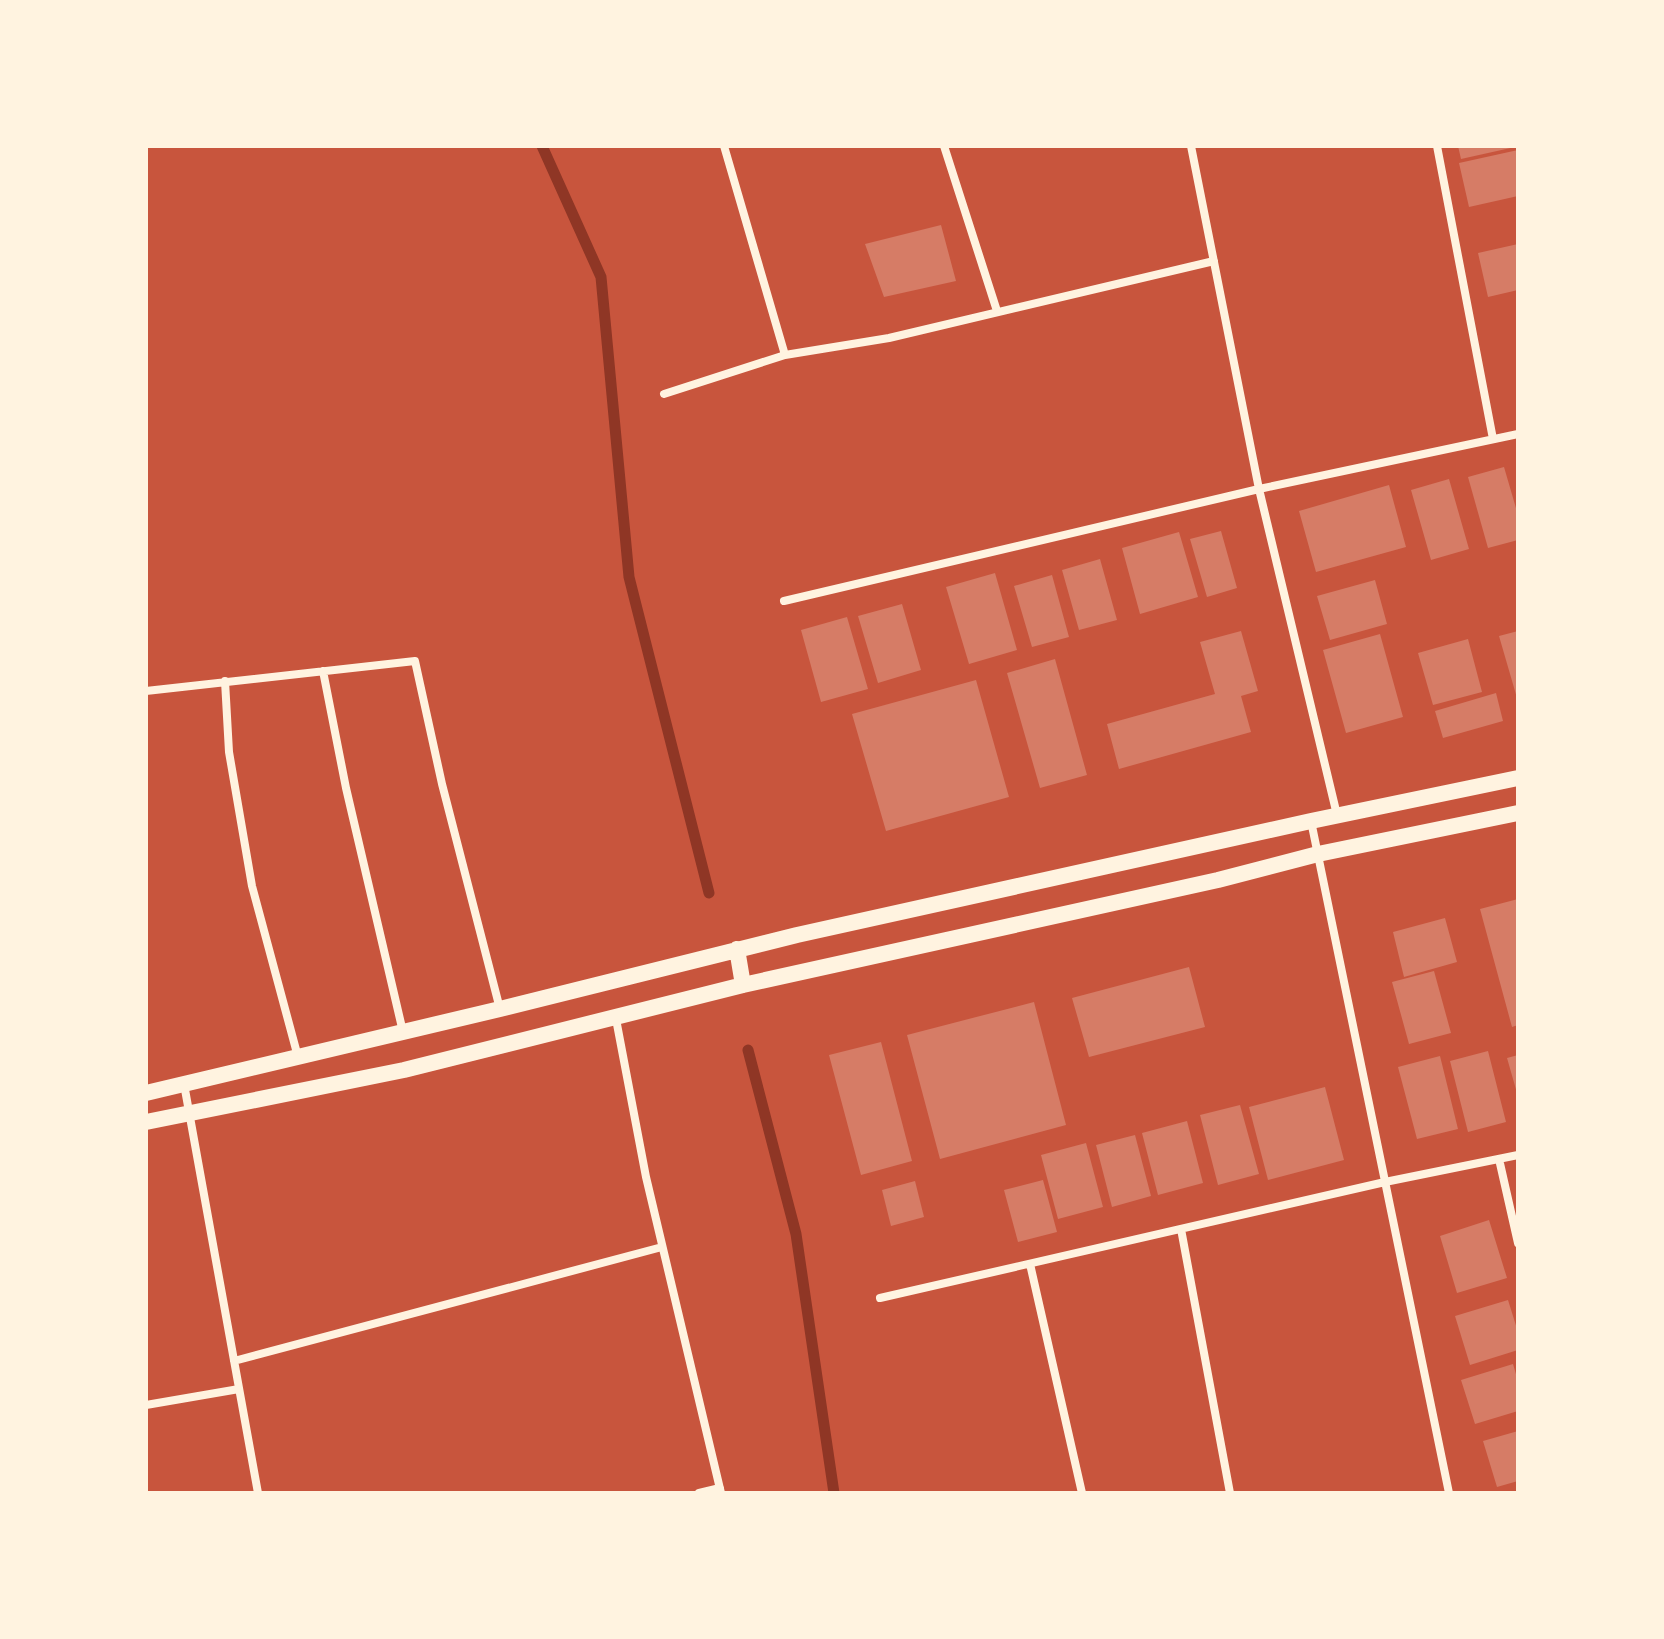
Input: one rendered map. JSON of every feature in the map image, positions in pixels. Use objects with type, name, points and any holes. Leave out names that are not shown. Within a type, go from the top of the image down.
[{"type":"main road","points":[[146,1093],[737,949],[1337,815],[1518,778]]},
{"type":"main road","points":[[146,1122],[404,1070],[743,985],[1218,880],[1318,854],[1518,813]]},
{"type":"main road","points":[[737,949],[743,985]]},
{"type":"street","points":[[724,146],[785,355]]},
{"type":"street","points":[[944,146],[997,311]]},
{"type":"street","points":[[1191,146],[1259,489],[1337,815]]},
{"type":"street","points":[[1437,146],[1493,439]]},
{"type":"street","points":[[664,394],[785,355],[889,338],[1214,261]]},
{"type":"street","points":[[784,601],[1259,489],[1518,434]]},
{"type":"street","points":[[146,691],[415,661],[442,784],[500,1009]]},
{"type":"street","points":[[323,671],[346,788],[403,1032]]},
{"type":"street","points":[[225,681],[229,752],[252,886],[298,1057]]},
{"type":"street","points":[[1311,821],[1449,1493]]},
{"type":"street","points":[[616,1019],[646,1177],[721,1490],[699,1493]]},
{"type":"street","points":[[184,1084],[258,1493]]},
{"type":"street","points":[[880,1298],[1385,1182],[1518,1155]]},
{"type":"street","points":[[1499,1159],[1518,1243]]},
{"type":"street","points":[[1181,1229],[1230,1493]]},
{"type":"street","points":[[234,1361],[662,1247]]},
{"type":"street","points":[[1030,1264],[1082,1493]]},
{"type":"street","points":[[146,1405],[239,1389]]},
{"type":"building","points":[[1458,146],[1515,146],[1515,147],[1461,159]]},
{"type":"building","points":[[1518,150],[1518,196],[1469,207],[1459,163]]},
{"type":"building","points":[[941,225],[956,281],[884,297],[865,244]]},
{"type":"building","points":[[1518,244],[1518,290],[1488,297],[1478,253]]},
{"type":"building","points":[[1504,467],[1518,515],[1518,540],[1488,548],[1468,477]]},
{"type":"building","points":[[1449,479],[1469,549],[1431,560],[1411,490]]},
{"type":"building","points":[[1389,485],[1406,547],[1316,572],[1299,511]]},
{"type":"building","points":[[1221,531],[1237,588],[1207,597],[1190,539]]},
{"type":"building","points":[[1179,532],[1198,597],[1140,614],[1122,548]]},
{"type":"building","points":[[1100,559],[1117,620],[1079,630],[1062,570]]},
{"type":"building","points":[[995,573],[1017,650],[969,664],[946,587]]},
{"type":"building","points":[[1052,575],[1069,637],[1032,647],[1014,586]]},
{"type":"building","points":[[1375,580],[1387,624],[1330,640],[1317,596]]},
{"type":"building","points":[[902,604],[921,670],[878,683],[858,616]]},
{"type":"building","points":[[847,617],[868,689],[821,702],[801,630]]},
{"type":"building","points":[[1241,631],[1258,691],[1241,696],[1251,732],[1119,769],[1107,724],[1215,694],[1200,642]]},
{"type":"building","points":[[1518,631],[1518,698],[1517,698],[1499,636]]},
{"type":"building","points":[[1380,634],[1403,717],[1346,733],[1323,650]]},
{"type":"building","points":[[1468,639],[1482,692],[1433,705],[1418,653]]},
{"type":"building","points":[[1055,659],[1087,775],[1040,788],[1007,673]]},
{"type":"building","points":[[976,680],[1009,797],[886,831],[852,714]]},
{"type":"building","points":[[1496,693],[1503,721],[1443,738],[1435,711]]},
{"type":"building","points":[[1518,899],[1518,1025],[1512,1027],[1480,909]]},
{"type":"building","points":[[1445,918],[1457,962],[1404,977],[1393,932]]},
{"type":"building","points":[[1189,967],[1205,1027],[1089,1057],[1072,998]]},
{"type":"building","points":[[1434,971],[1451,1033],[1409,1044],[1392,982]]},
{"type":"building","points":[[1034,1002],[1066,1125],[940,1159],[907,1035]]},
{"type":"building","points":[[881,1042],[912,1161],[861,1175],[829,1055]]},
{"type":"building","points":[[1488,1051],[1506,1122],[1468,1132],[1450,1061]]},
{"type":"building","points":[[1518,1055],[1518,1093],[1517,1093],[1507,1058]]},
{"type":"building","points":[[1440,1056],[1458,1129],[1417,1139],[1398,1067]]},
{"type":"building","points":[[1325,1087],[1344,1160],[1268,1180],[1249,1107]]},
{"type":"building","points":[[1240,1105],[1259,1174],[1218,1185],[1200,1115]]},
{"type":"building","points":[[1187,1121],[1203,1183],[1158,1195],[1142,1133]]},
{"type":"building","points":[[1135,1135],[1151,1196],[1112,1207],[1096,1145]]},
{"type":"building","points":[[1086,1143],[1103,1207],[1058,1219],[1041,1155]]},
{"type":"building","points":[[1043,1180],[1057,1232],[1018,1242],[1004,1190]]},
{"type":"building","points":[[915,1181],[924,1217],[891,1226],[882,1190]]},
{"type":"building","points":[[1489,1220],[1507,1278],[1457,1293],[1440,1236]]},
{"type":"building","points":[[1508,1300],[1518,1332],[1518,1350],[1470,1365],[1455,1316]]},
{"type":"building","points":[[1513,1364],[1518,1381],[1518,1411],[1475,1424],[1461,1380]]},
{"type":"building","points":[[1518,1431],[1518,1481],[1497,1487],[1483,1441]]},
{"type":"waterway","points":[[542,146],[601,277],[629,577],[709,893]]},
{"type":"waterway","points":[[748,1050],[796,1234],[834,1493]]}]
